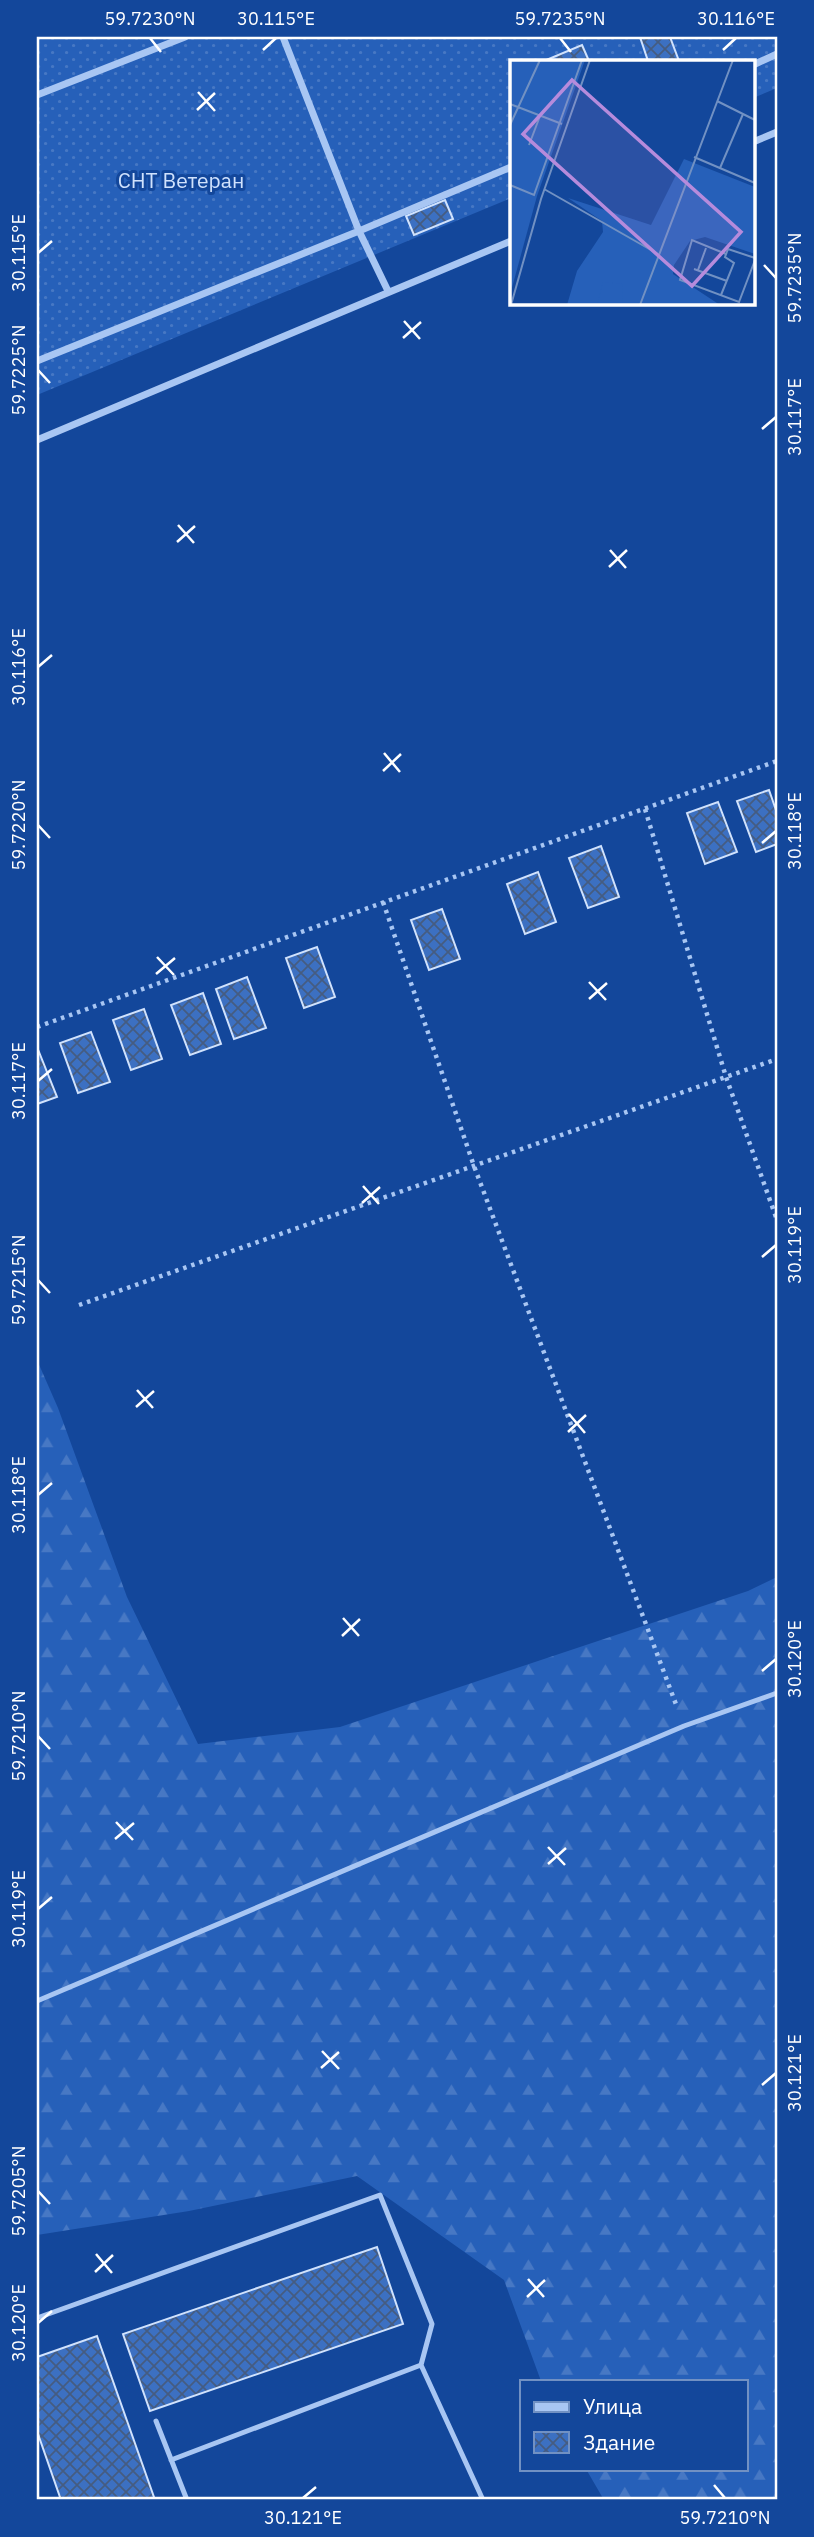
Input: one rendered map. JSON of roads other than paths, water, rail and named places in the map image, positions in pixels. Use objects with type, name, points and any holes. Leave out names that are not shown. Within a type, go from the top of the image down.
[{"type":"street","points":[[37,95],[185,37]]},
{"type":"street","points":[[283,37],[359,231],[388,291]]},
{"type":"street","points":[[754,65],[777,54]]},
{"type":"street","points":[[754,142],[777,132]]},
{"type":"street","points":[[37,361],[510,167]]},
{"type":"street","points":[[37,440],[510,241]]},
{"type":"lane","points":[[37,2001],[684,1726],[777,1693]]},
{"type":"lane","points":[[37,2318],[380,2195],[432,2324],[421,2365],[483,2500]]},
{"type":"lane","points":[[171,2460],[421,2365]]},
{"type":"lane","points":[[156,2421],[187,2500]]},
{"type":"park label","name":"СНТ Ветеран","points":[[181,180]]}]
